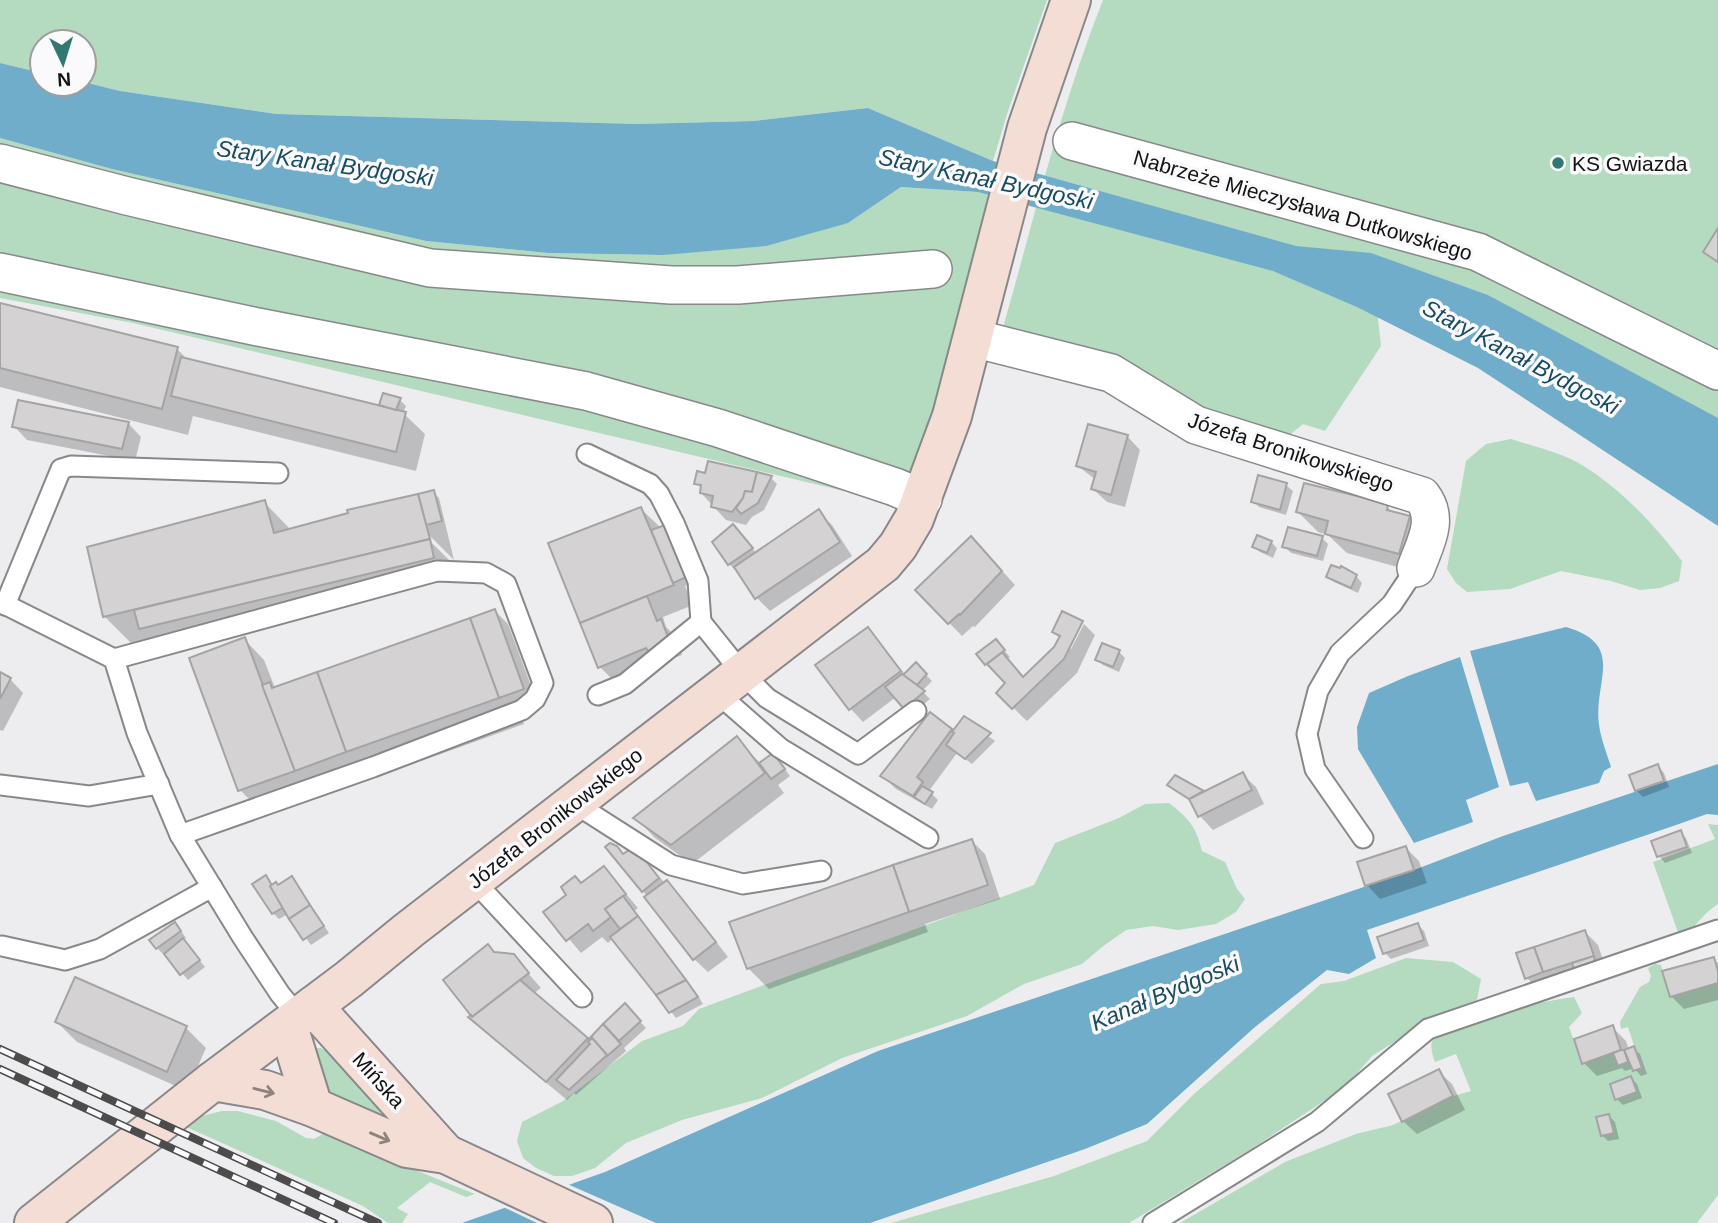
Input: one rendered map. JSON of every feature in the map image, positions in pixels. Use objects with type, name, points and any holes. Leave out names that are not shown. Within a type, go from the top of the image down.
[{"type":"street","name":"Józefa Bronikowskiego","points":[[34,1223],[213,1081],[883,564],[910,526],[923,499],[952,416],[1023,145],[1038,93],[1071,0]]},
{"type":"street","name":"Nabrzeże Mieczysława Dutkowskiego","points":[[1072,141],[1478,253],[1718,370]]},
{"type":"street","points":[[0,163],[430,268],[671,285],[724,285],[933,269]]},
{"type":"street","points":[[0,272],[253,326],[586,391],[718,428],[895,487],[923,499]]},
{"type":"street","name":"Józefa Bronikowskiego","points":[[973,338],[1111,373],[1196,425],[1422,496],[1430,506],[1432,523],[1416,568]]},
{"type":"street","points":[[300,1016],[313,1107]]},
{"type":"street","name":"Mińska","points":[[300,1016],[460,1161]]},
{"type":"street","name":"Mińska","points":[[213,1081],[265,1090],[313,1107],[407,1148],[460,1161],[593,1223]]},
{"type":"lane","points":[[587,454],[650,484],[659,494],[698,581],[701,622],[729,682],[780,748],[928,838]]},
{"type":"lane","points":[[180,835],[373,767],[522,710],[535,699],[543,683],[506,584],[486,572],[438,571],[114,659],[3,604],[61,469],[71,466],[278,473]]},
{"type":"lane","points":[[1363,838],[1315,769],[1307,734],[1318,691],[1340,653],[1392,604],[1416,568]]},
{"type":"lane","points":[[598,695],[625,684],[701,622]]},
{"type":"lane","points":[[114,659],[137,733],[180,835],[280,994],[300,1016]]},
{"type":"lane","points":[[729,682],[767,698],[858,754],[916,711]]},
{"type":"lane","points":[[0,785],[89,796],[159,784]]},
{"type":"lane","points":[[574,803],[671,865],[743,884],[821,871]]},
{"type":"lane","points":[[474,881],[582,997]]},
{"type":"lane","points":[[2,946],[65,960],[100,949],[212,887]]},
{"type":"lane","points":[[1153,1223],[1317,1122],[1428,1029],[1718,930]]},
{"type":"green space","points":[[0,0],[1047,0],[993,161],[868,108],[754,121],[637,124],[277,114],[120,91],[98,86],[98,28],[28,28],[28,70],[0,63]]},
{"type":"green space","points":[[1103,0],[1718,0],[1718,419],[1488,295],[1371,254],[1381,346],[1325,431],[1303,424],[1286,438],[1271,438],[1002,331],[1061,123]]},
{"type":"green space","points":[[0,138],[112,169],[426,241],[548,253],[663,255],[848,223],[901,187],[978,192],[1009,200],[929,485],[861,495],[133,323],[0,298]]},
{"type":"green space","points":[[1511,439],[1574,461],[1624,496],[1682,561],[1679,581],[1660,588],[1640,590],[1561,571],[1510,589],[1467,592],[1456,583],[1447,569],[1466,461],[1486,444]]},
{"type":"green space","points":[[1169,803],[1190,823],[1202,851],[1225,862],[1237,889],[1245,899],[1236,912],[1216,924],[1178,930],[1153,926],[1126,930],[1082,964],[1024,984],[967,1016],[842,1058],[762,1098],[682,1120],[626,1143],[595,1168],[572,1176],[554,1176],[536,1168],[523,1158],[517,1141],[522,1122],[563,1101],[642,1041],[683,1026],[699,1009],[1034,885],[1055,843],[1119,818],[1145,804]]},
{"type":"green space","points":[[1708,824],[1718,825],[1718,904],[1680,938],[1653,862],[1715,839]]},
{"type":"green space","points":[[1406,958],[1453,962],[1481,979],[1477,1000],[1439,1014],[1372,1056],[1344,1088],[1251,1149],[1129,1223],[891,1223],[1054,1176],[1147,1141],[1194,1094],[1321,984],[1344,981]]},
{"type":"green space","points":[[1655,964],[1661,965],[1670,997],[1718,983],[1718,1195],[1697,1223],[1180,1223],[1285,1162],[1356,1134],[1393,1125],[1453,1096],[1471,1091],[1456,1054],[1435,1062],[1432,1043],[1434,1037],[1442,1031],[1477,1018],[1574,997],[1582,1013],[1569,1027],[1582,1063],[1613,1053],[1618,1066],[1628,1062],[1629,1058],[1641,1067],[1628,1027],[1621,1029],[1620,1022],[1640,987],[1649,982],[1651,976],[1648,968]]},
{"type":"green space","points":[[312,1048],[321,1048],[331,1054],[406,1127],[323,1095]]},
{"type":"green space","points":[[222,1111],[238,1111],[276,1121],[306,1138],[314,1139],[325,1130],[475,1194],[466,1197],[430,1182],[397,1208],[408,1214],[402,1223],[388,1223],[363,1206],[184,1126],[198,1117]]},
{"type":"water","name":"Stary Kanał Bydgoski","points":[[0,63],[28,70],[28,98],[98,98],[98,86],[277,114],[637,124],[754,121],[868,108],[993,161],[1296,246],[1371,253],[1488,295],[1718,418],[1718,526],[1478,368],[1357,307],[1273,271],[978,192],[901,187],[848,223],[766,246],[663,255],[548,253],[426,241],[112,169],[0,138]]},
{"type":"water","points":[[1566,627],[1585,635],[1596,644],[1602,654],[1599,725],[1611,767],[1604,771],[1599,783],[1536,801],[1528,782],[1510,786],[1470,651]]},
{"type":"water","points":[[1460,657],[1499,787],[1466,800],[1473,822],[1414,843],[1358,749],[1357,727],[1369,693]]},
{"type":"water","name":"Kanał Bydgoski","points":[[1718,764],[1718,815],[1707,814],[1367,930],[1376,958],[1349,974],[1327,970],[1255,1027],[1147,1124],[1085,1149],[870,1223],[462,1223],[605,1172],[878,1051]]},
{"type":"pier","points":[[565,1183],[656,1223],[537,1223],[501,1206]]},
{"type":"building","points":[[1718,228],[1718,262],[1703,252]]},
{"type":"building","points":[[0,303],[178,347],[162,409],[0,368]]},
{"type":"building","points":[[181,357],[406,412],[396,452],[171,396]]},
{"type":"building","points":[[383,393],[401,398],[396,410],[379,405]]},
{"type":"building","points":[[18,400],[129,422],[122,449],[12,427]]},
{"type":"building","points":[[1088,424],[1128,435],[1111,495],[1091,489],[1096,472],[1076,466]]},
{"type":"building","points":[[708,461],[757,472],[752,492],[745,491],[732,512],[711,507],[713,496],[700,493],[701,485],[694,484],[697,471],[705,473]]},
{"type":"building","points":[[757,472],[772,476],[758,503],[741,514],[736,508],[745,491],[752,492]]},
{"type":"building","points":[[1258,475],[1287,483],[1280,510],[1251,502]]},
{"type":"building","points":[[1304,483],[1388,505],[1387,510],[1410,516],[1399,554],[1325,534],[1328,521],[1296,512]]},
{"type":"building","points":[[434,490],[442,521],[426,525],[418,494]]},
{"type":"building","points":[[418,494],[430,539],[103,617],[87,547],[265,500],[274,533],[348,513],[347,510]]},
{"type":"building","points":[[641,507],[674,585],[580,623],[548,543]]},
{"type":"building","points":[[819,509],[840,542],[755,599],[734,567]]},
{"type":"building","points":[[668,524],[689,576],[673,583],[651,530]]},
{"type":"building","points":[[733,524],[753,548],[728,565],[712,542]]},
{"type":"building","points":[[1288,527],[1323,536],[1317,556],[1282,547]]},
{"type":"building","points":[[1257,535],[1272,541],[1267,553],[1252,547]]},
{"type":"building","points":[[971,536],[1002,571],[948,624],[915,590]]},
{"type":"building","points":[[430,539],[434,558],[139,629],[134,610]]},
{"type":"building","points":[[1331,565],[1341,566],[1357,575],[1351,588],[1326,577]]},
{"type":"building","points":[[647,596],[657,621],[661,619],[670,642],[648,651],[646,648],[598,668],[580,623]]},
{"type":"building","points":[[495,609],[524,689],[499,698],[470,618]]},
{"type":"building","points":[[1062,611],[1083,621],[1064,659],[1012,709],[996,693],[1005,683],[987,664],[1002,652],[1023,677],[1054,647],[1060,636],[1052,632]]},
{"type":"building","points":[[470,618],[499,698],[346,752],[317,672]]},
{"type":"building","points":[[868,627],[901,671],[849,710],[815,665]]},
{"type":"building","points":[[245,637],[295,771],[238,791],[189,658]]},
{"type":"building","points":[[996,639],[1005,650],[985,665],[976,654]]},
{"type":"building","points":[[1102,643],[1120,650],[1113,667],[1095,660]]},
{"type":"building","points":[[916,662],[927,674],[917,685],[903,675]]},
{"type":"building","points":[[0,672],[11,678],[0,699]]},
{"type":"building","points":[[317,672],[346,752],[295,771],[262,685],[270,682],[272,688]]},
{"type":"building","points":[[902,674],[925,691],[904,709],[885,687]]},
{"type":"building","points":[[930,712],[952,729],[917,777],[923,782],[913,796],[880,776]]},
{"type":"building","points":[[964,716],[991,733],[965,759],[946,745]]},
{"type":"building","points":[[737,736],[765,773],[671,845],[633,818]]},
{"type":"building","points":[[773,753],[785,769],[771,779],[759,763]]},
{"type":"building","points":[[1658,764],[1664,781],[1635,791],[1629,775]]},
{"type":"building","points":[[1243,772],[1252,790],[1198,817],[1189,799]]},
{"type":"building","points":[[1175,775],[1204,791],[1189,799],[1167,785]]},
{"type":"building","points":[[922,786],[933,792],[925,804],[914,797]]},
{"type":"building","points":[[1681,830],[1687,847],[1657,857],[1651,841]]},
{"type":"building","points":[[972,839],[988,885],[909,912],[893,865]]},
{"type":"building","points":[[610,843],[617,846],[623,854],[629,850],[643,857],[659,878],[642,892],[605,847]]},
{"type":"building","points":[[1406,846],[1414,870],[1365,886],[1357,862]]},
{"type":"building","points":[[893,865],[909,912],[747,969],[729,922]]},
{"type":"building","points":[[604,866],[626,894],[605,909],[611,917],[593,931],[588,924],[566,941],[543,912],[566,895],[561,887],[575,876],[581,883]]},
{"type":"building","points":[[266,875],[284,907],[272,914],[252,884]]},
{"type":"building","points":[[292,876],[310,905],[289,919],[270,886],[276,882],[278,885]]},
{"type":"building","points":[[667,880],[716,942],[693,960],[644,897]]},
{"type":"building","points":[[623,896],[638,916],[620,929],[605,909]]},
{"type":"building","points":[[310,905],[324,926],[303,940],[289,919]]},
{"type":"building","points":[[638,916],[686,980],[656,995],[610,937]]},
{"type":"building","points":[[175,922],[181,931],[156,949],[149,940]]},
{"type":"building","points":[[1418,923],[1424,940],[1383,954],[1377,937]]},
{"type":"building","points":[[1585,930],[1594,956],[1543,972],[1534,947]]},
{"type":"building","points":[[183,938],[200,960],[180,975],[164,954]]},
{"type":"building","points":[[488,944],[494,952],[514,954],[529,973],[472,1017],[443,980]]},
{"type":"building","points":[[1534,947],[1543,972],[1525,979],[1516,953]]},
{"type":"building","points":[[1594,956],[1595,962],[1580,966],[1582,970],[1575,972],[1572,963]]},
{"type":"building","points":[[1714,957],[1718,983],[1670,997],[1662,971]]},
{"type":"building","points":[[75,977],[187,1026],[167,1072],[55,1022]]},
{"type":"building","points":[[520,980],[588,1038],[546,1082],[468,1017],[472,1017]]},
{"type":"building","points":[[686,980],[698,997],[669,1013],[656,995]]},
{"type":"building","points":[[625,1003],[641,1021],[619,1041],[603,1024]]},
{"type":"building","points":[[603,1024],[621,1044],[606,1057],[592,1038],[588,1040]]},
{"type":"building","points":[[1613,1025],[1621,1050],[1582,1064],[1574,1039]]},
{"type":"building","points":[[592,1038],[607,1055],[569,1090],[556,1080],[590,1044],[588,1042]]},
{"type":"building","points":[[1634,1046],[1642,1068],[1633,1071],[1624,1050]]},
{"type":"building","points":[[1624,1050],[1628,1062],[1618,1066],[1613,1053]]},
{"type":"building","points":[[1439,1069],[1453,1096],[1402,1122],[1388,1094]]},
{"type":"building","points":[[1631,1076],[1637,1092],[1615,1100],[1610,1084]]},
{"type":"building","points":[[1609,1114],[1614,1133],[1601,1136],[1596,1117]]},
{"type":"railway","points":[[0,1049],[378,1223]]},
{"type":"railway","points":[[0,1069],[334,1223]]},
{"type":"place","name":"KS Gwiazda","points":[[1558,163]]}]
